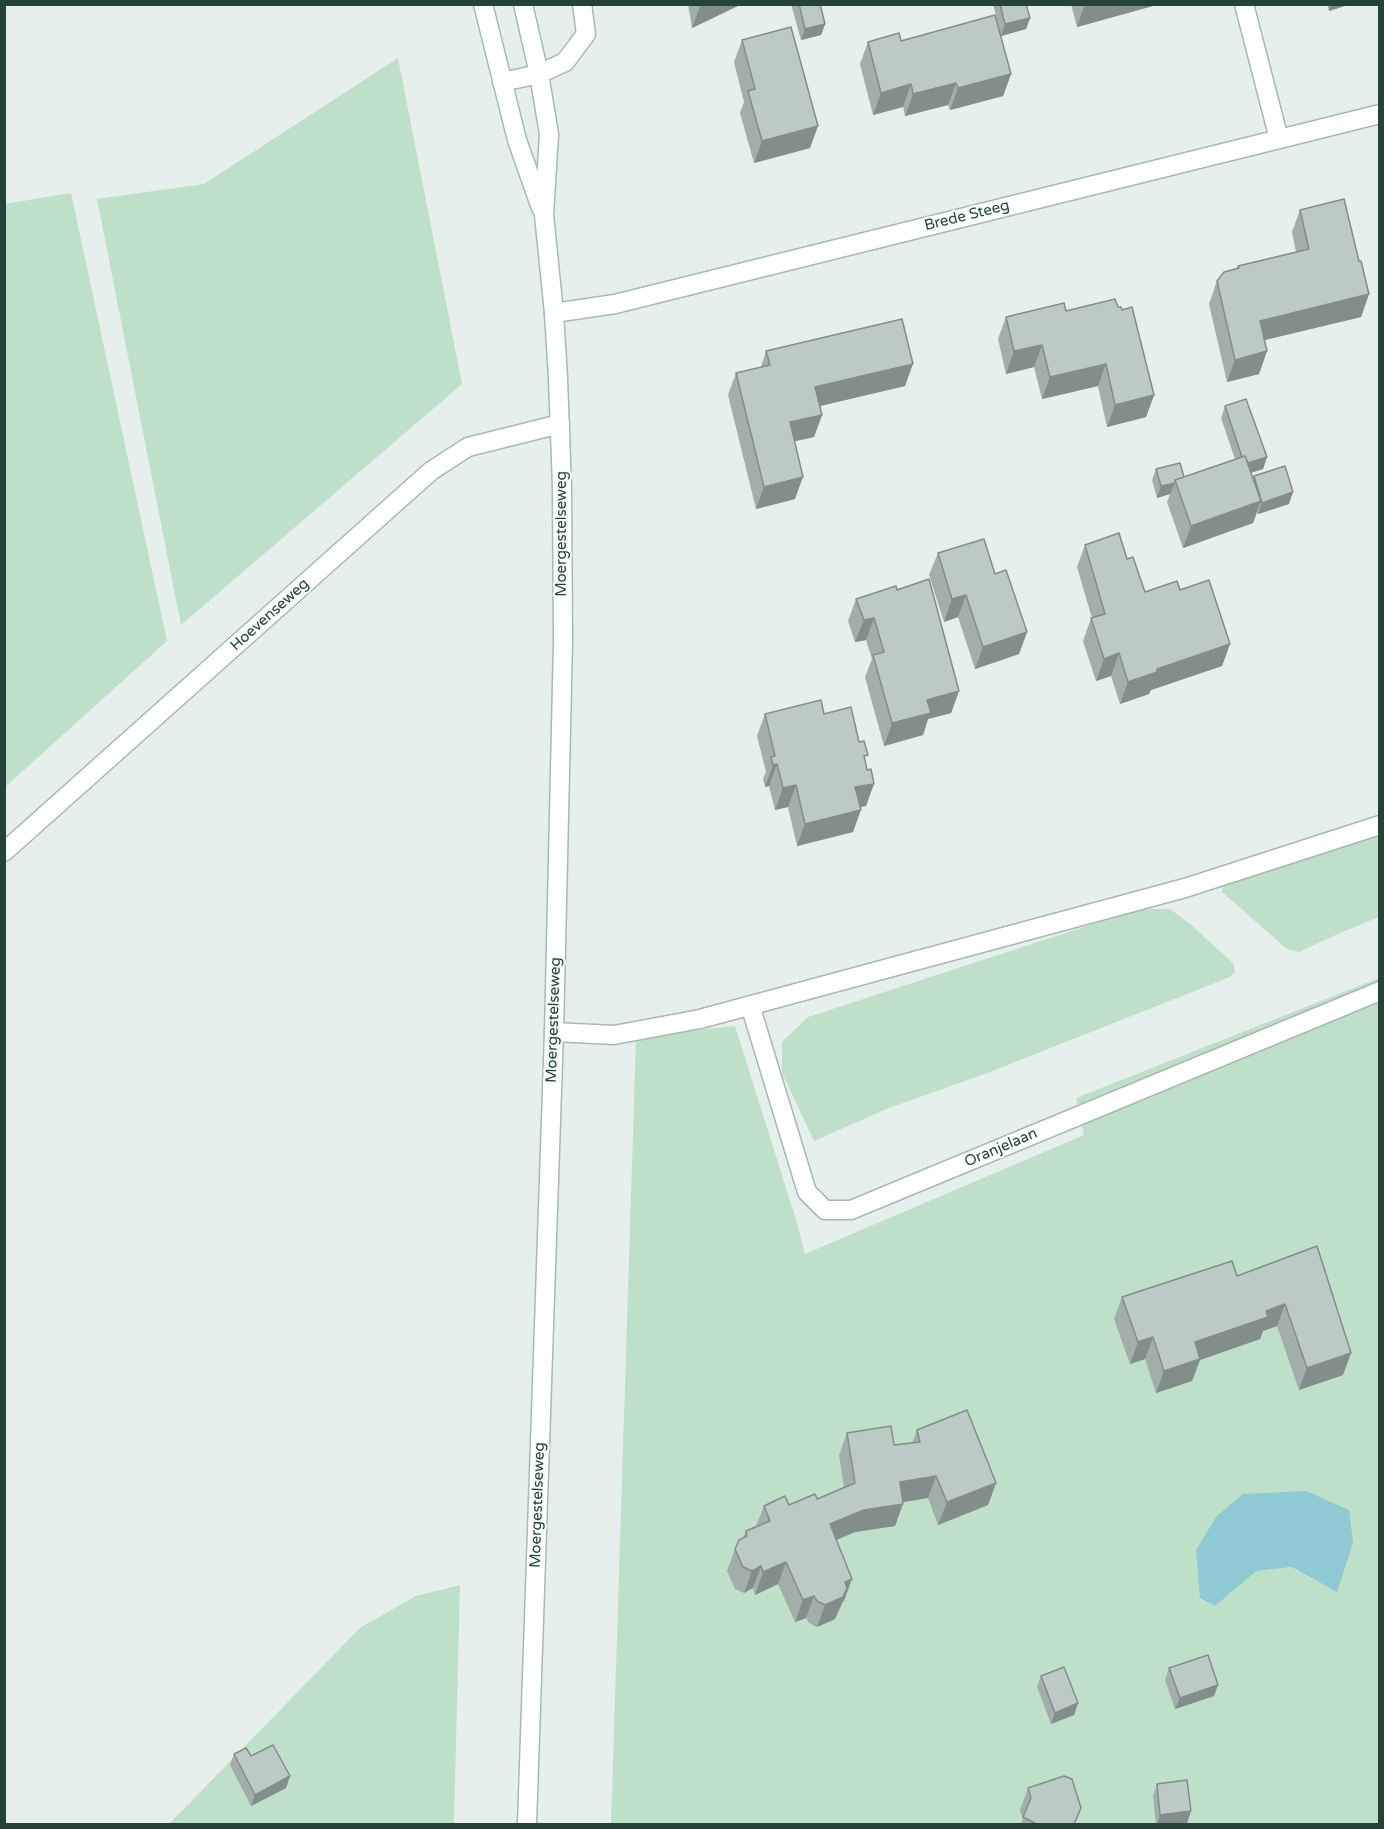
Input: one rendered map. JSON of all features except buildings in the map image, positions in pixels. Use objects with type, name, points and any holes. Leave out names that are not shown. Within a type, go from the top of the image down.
[{"type":"street","name":"Moergestelseweg","points":[[483,4],[517,140],[544,215]]},
{"type":"street","name":"Moergestelseweg","points":[[523,4],[539,74],[549,134],[544,215],[554,313],[560,424],[562,641],[554,1032],[527,1824]]},
{"type":"street","points":[[502,82],[539,74],[565,62],[586,34],[582,4]]},
{"type":"street","points":[[1244,4],[1279,139]]},
{"type":"street","name":"Brede Steeg","points":[[554,313],[615,304],[1380,114]]},
{"type":"street","name":"Hoevenseweg","points":[[4,852],[431,471],[468,447],[560,424]]},
{"type":"street","points":[[554,1032],[614,1035],[700,1019],[1185,888],[1380,825]]},
{"type":"street","name":"Oranjelaan","points":[[750,1005],[807,1192],[825,1210],[851,1210],[1380,991]]},
{"type":"green space","points":[[398,58],[462,384],[181,625],[97,199],[204,184]]},
{"type":"green space","points":[[71,193],[167,641],[5,787],[5,204]]},
{"type":"green space","points":[[1379,834],[1379,917],[1299,952],[1287,949],[1222,892],[1223,886]]},
{"type":"green space","points":[[1139,909],[1170,909],[1233,963],[1235,972],[1230,977],[990,1072],[889,1108],[814,1141],[782,1073],[782,1042],[808,1017]]},
{"type":"green space","points":[[1379,978],[1379,1824],[611,1824],[636,1039],[735,1026],[805,1254],[1084,1135],[1076,1098]],"holes":[[[1353,1543],[1292,1567],[1256,1571]]]},
{"type":"green space","points":[[460,1585],[454,1824],[169,1824],[361,1627],[416,1596]]},
{"type":"water","points":[[1306,1491],[1349,1510],[1353,1543],[1337,1592],[1292,1567],[1256,1571],[1215,1606],[1200,1598],[1196,1550],[1216,1517],[1243,1494]]}]
